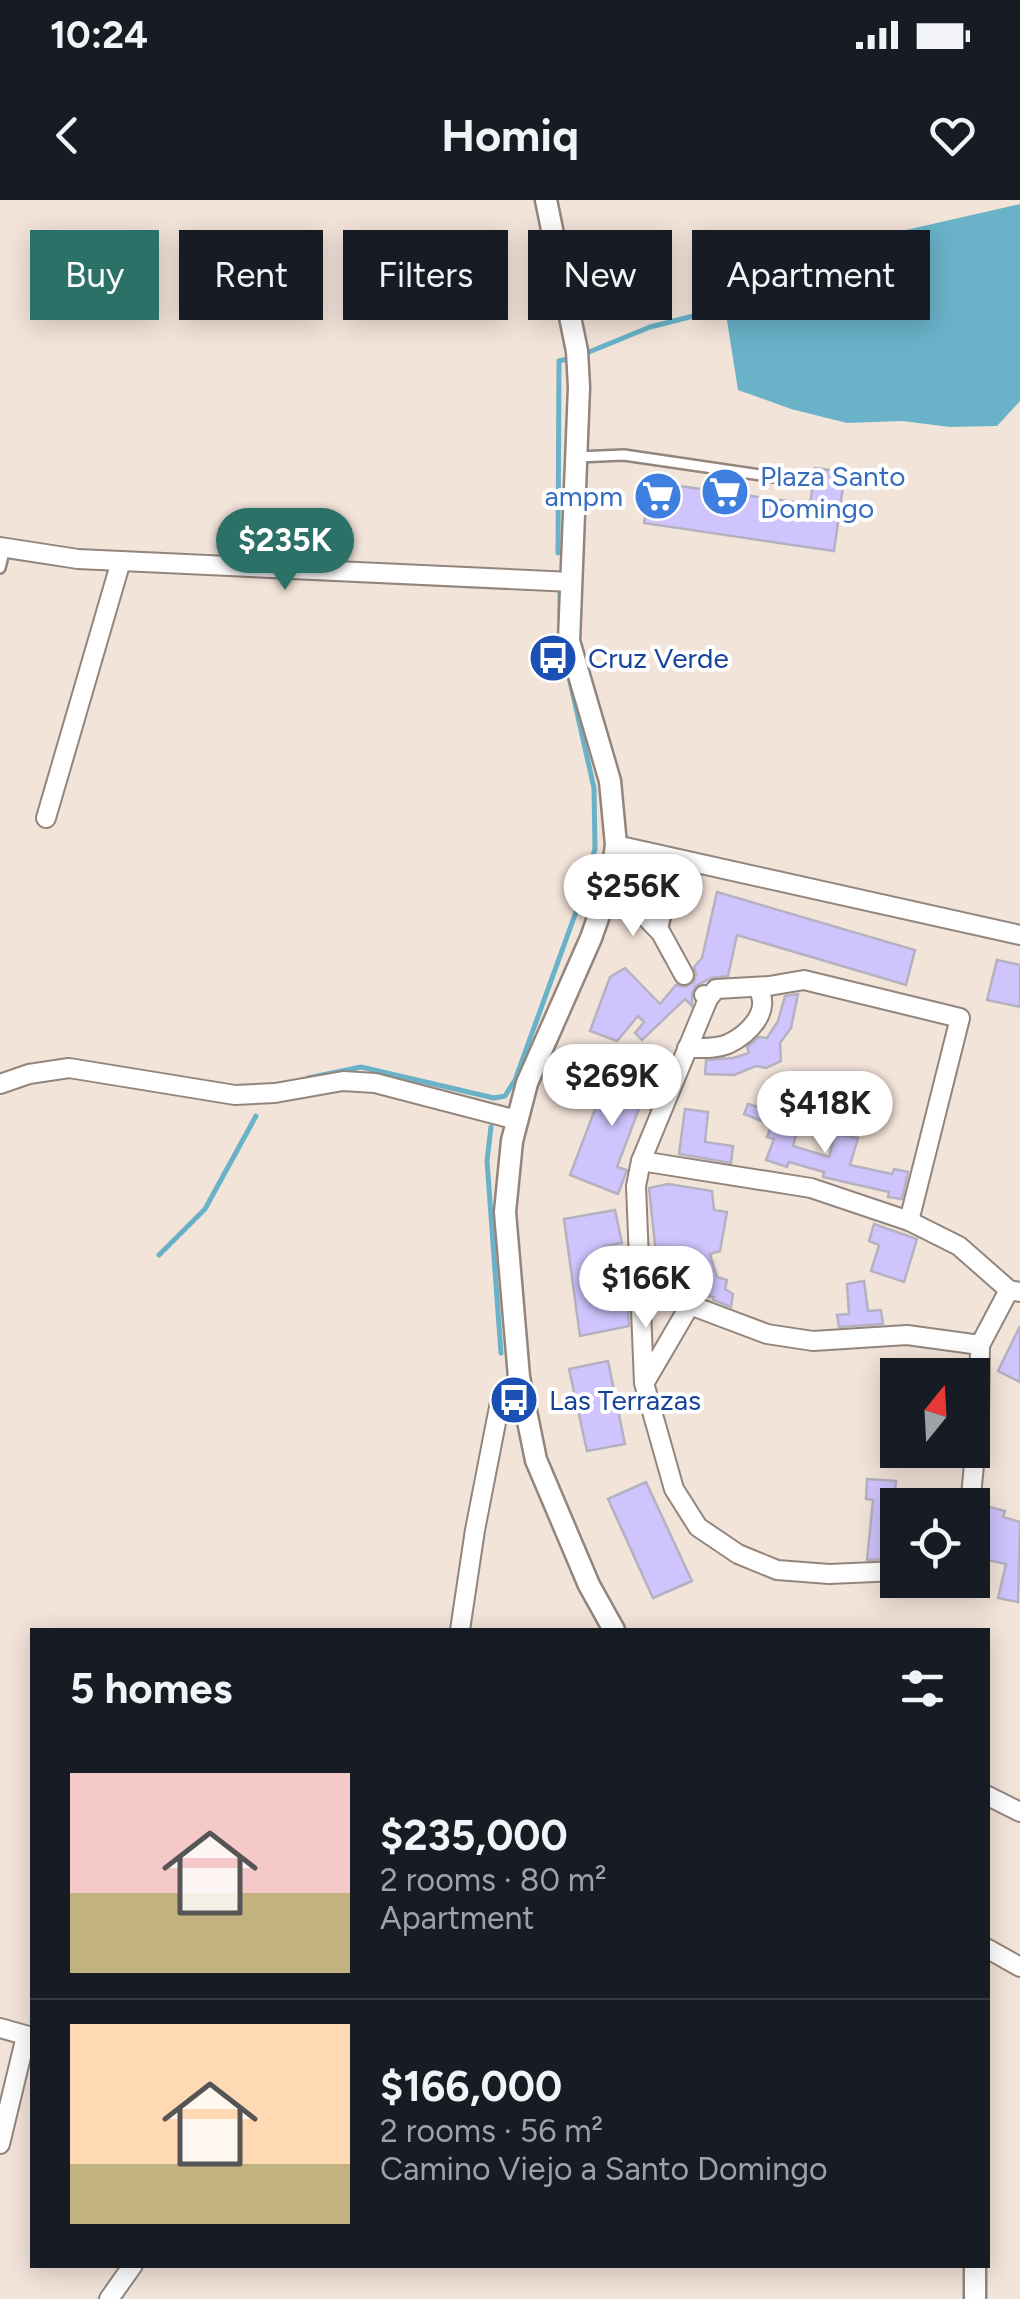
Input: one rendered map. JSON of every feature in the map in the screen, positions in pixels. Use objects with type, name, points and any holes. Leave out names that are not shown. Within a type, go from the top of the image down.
[{"type":"street","points":[[546,200],[577,352],[569,641],[610,781],[616,845],[611,882],[591,938],[527,1083],[508,1165],[505,1212],[520,1377],[536,1460],[588,1585],[613,1628]]},
{"type":"street","points":[[2,548],[78,560],[572,582]]},
{"type":"street","points":[[46,818],[121,561]]},
{"type":"street","points":[[616,845],[1020,935]]},
{"type":"street","points":[[611,882],[661,934],[684,976]]},
{"type":"street","points":[[880,1572],[829,1574],[777,1570],[738,1554],[698,1527],[674,1490],[644,1383],[636,1186],[642,1161],[706,997],[716,989],[804,980],[960,1018],[909,1221]]},
{"type":"street","points":[[687,1048],[727,1044],[750,1029],[762,1012],[758,986]]},
{"type":"street","points":[[0,1084],[28,1074],[69,1068],[235,1095],[274,1093],[343,1081],[375,1083],[517,1120]]},
{"type":"street","points":[[642,1161],[811,1188],[909,1221],[959,1246],[1015,1291],[980,1345],[979,1415],[972,1488]]},
{"type":"street","points":[[641,1273],[690,1304],[768,1334],[814,1341],[907,1335],[980,1345]]},
{"type":"street","points":[[644,1383],[690,1304]]},
{"type":"street","points":[[460,1628],[500,1402],[520,1377]]},
{"type":"street","points":[[990,1797],[1020,1812]]},
{"type":"street","points":[[990,1950],[1020,1967]]},
{"type":"street","points":[[0,2028],[30,2036],[0,2144]]},
{"type":"street","points":[[109,2299],[132,2268]]},
{"type":"street","points":[[974,2268],[975,2299]]},
{"type":"lane","points":[[577,458],[624,455],[788,479]]},
{"type":"lane","points":[[0,568],[2,548]]},
{"type":"lane","points":[[661,934],[679,860]]},
{"type":"water","points":[[1020,204],[1020,401],[997,426],[950,427],[902,421],[847,423],[738,390],[727,320],[930,320],[930,230],[906,230]]},
{"type":"building","points":[[815,468],[845,472],[834,551],[644,523],[650,482],[810,504]]},
{"type":"building","points":[[717,892],[915,950],[906,985],[737,935],[728,976],[711,978],[696,986],[692,1006],[685,999],[642,1040],[635,1033],[644,1022],[638,1016],[617,1041],[590,1031],[610,977],[625,968],[660,1004],[676,985],[685,987],[694,982],[694,967],[702,958]]},
{"type":"building","points":[[997,960],[1020,965],[1020,1007],[987,1000]]},
{"type":"building","points":[[798,994],[791,1028],[780,1043],[781,1061],[734,1075],[705,1074],[706,1060],[749,1053],[747,1047],[759,1037],[767,1038],[778,1021],[785,996]]},
{"type":"building","points":[[611,1067],[659,1085],[649,1109],[640,1106],[617,1167],[627,1170],[618,1194],[570,1175]]},
{"type":"building","points":[[748,1104],[800,1120],[793,1146],[829,1157],[835,1134],[858,1138],[850,1165],[892,1174],[894,1169],[908,1172],[902,1199],[888,1197],[889,1192],[823,1177],[824,1172],[766,1160],[774,1139],[767,1137],[772,1125],[744,1114]]},
{"type":"building","points":[[685,1109],[708,1112],[705,1142],[733,1146],[731,1163],[679,1154]]},
{"type":"building","points":[[668,1184],[712,1191],[714,1210],[727,1212],[720,1251],[710,1254],[717,1277],[727,1280],[725,1289],[733,1294],[731,1307],[713,1300],[714,1297],[696,1294],[663,1272],[656,1254],[649,1188]]},
{"type":"building","points":[[615,1210],[622,1243],[604,1246],[612,1299],[627,1297],[629,1326],[580,1336],[564,1219]]},
{"type":"building","points":[[874,1224],[917,1239],[904,1282],[871,1271],[879,1245],[869,1241]]},
{"type":"building","points":[[864,1281],[868,1311],[881,1310],[883,1324],[839,1327],[837,1315],[849,1314],[847,1284]]},
{"type":"building","points":[[1020,1326],[1020,1382],[998,1371]]},
{"type":"building","points":[[608,1361],[625,1444],[587,1451],[569,1369]]},
{"type":"building","points":[[867,1479],[896,1481],[895,1488],[880,1488],[880,1559],[867,1560],[873,1500],[866,1499]]},
{"type":"building","points":[[646,1482],[692,1581],[653,1598],[608,1499]]},
{"type":"building","points":[[990,1507],[1005,1511],[1003,1517],[1020,1522],[1018,1602],[998,1598],[1006,1564],[990,1561]]},
{"type":"waterway","points":[[589,352],[650,327],[692,316]]},
{"type":"waterway","points":[[558,553],[559,361],[567,359]]},
{"type":"waterway","points":[[560,587],[560,618]]},
{"type":"waterway","points":[[308,1078],[361,1067],[494,1098],[505,1096],[515,1080],[595,849],[594,788],[567,668]]},
{"type":"waterway","points":[[159,1255],[205,1209],[256,1116]]},
{"type":"waterway","points":[[491,1127],[487,1161],[501,1353]]},
{"type":"place","name":"Plaza Santo Domingo","points":[[725,492]]},
{"type":"place","name":"ampm","points":[[658,496]]},
{"type":"place","name":"Cruz Verde","points":[[553,658]]},
{"type":"place","name":"Las Terrazas","points":[[514,1400]]}]
